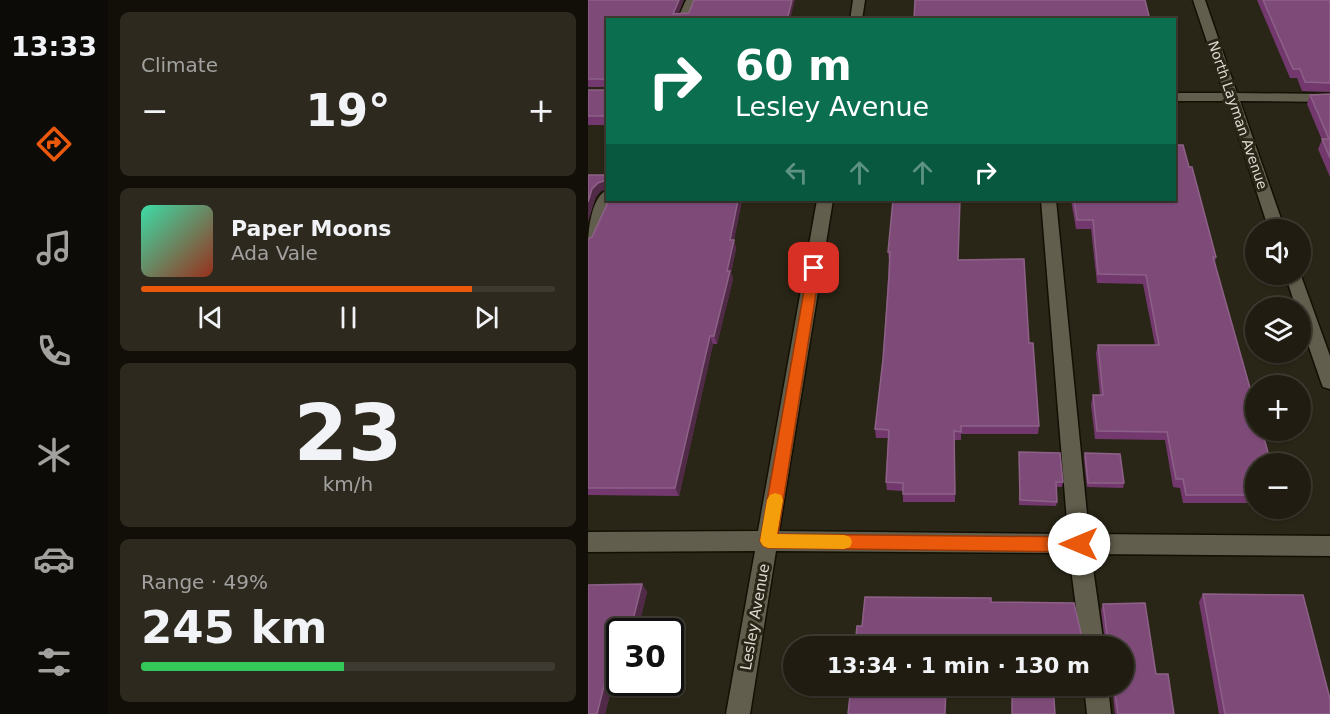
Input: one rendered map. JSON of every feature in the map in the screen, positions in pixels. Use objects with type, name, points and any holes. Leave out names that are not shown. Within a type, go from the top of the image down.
[{"type":"street","points":[[684,18],[692,0]]},
{"type":"street","points":[[856,18],[859,0]]},
{"type":"street","name":"North Layman Avenue","points":[[1199,0],[1273,219]]},
{"type":"street","points":[[1176,96],[1330,98]]},
{"type":"street","points":[[588,241],[606,200]]},
{"type":"street","name":"Lesley Avenue","points":[[738,714],[825,201]]},
{"type":"street","points":[[1049,201],[1079,544],[1091,636]]},
{"type":"street","points":[[1297,285],[1330,382]]},
{"type":"street","points":[[588,542],[768,541],[1330,546]]},
{"type":"street","points":[[1097,696],[1099,714]]},
{"type":"building","points":[[588,0],[679,0],[673,14],[689,13],[694,0],[792,0],[788,18],[606,18],[606,79],[588,79]]},
{"type":"building","points":[[915,0],[1145,0],[1150,18],[914,18]]},
{"type":"building","points":[[1263,0],[1330,0],[1330,83],[1305,82],[1300,69],[1293,69]]},
{"type":"building","points":[[588,90],[606,90],[606,116],[588,116]]},
{"type":"building","points":[[1330,94],[1330,158],[1322,139],[1329,139],[1310,95]]},
{"type":"building","points":[[1176,145],[1183,145],[1189,167],[1192,167],[1216,257],[1213,257],[1246,375],[1245,441],[1265,441],[1268,453],[1245,453],[1245,495],[1186,495],[1183,479],[1176,479],[1167,432],[1097,431],[1093,395],[1103,395],[1098,345],[1159,345],[1146,275],[1098,274],[1093,220],[1077,220],[1074,201],[1176,201]]},
{"type":"building","points":[[588,175],[606,175],[606,180],[598,183],[592,189],[588,202]]},
{"type":"building","points":[[609,201],[738,201],[730,240],[734,240],[727,271],[730,271],[714,336],[710,336],[675,488],[588,488],[588,239],[592,237]]},
{"type":"building","points":[[893,201],[960,201],[958,260],[1024,259],[1029,343],[1033,343],[1039,426],[961,426],[961,432],[954,431],[955,494],[903,494],[903,483],[886,482],[889,430],[875,429],[883,359],[889,277],[890,252],[888,252]]},
{"type":"building","points":[[1019,452],[1060,453],[1063,482],[1056,482],[1057,502],[1020,500]]},
{"type":"building","points":[[1085,453],[1120,454],[1124,483],[1088,483]]},
{"type":"building","points":[[642,584],[634,618],[606,618],[606,678],[597,714],[588,714],[588,585]]},
{"type":"building","points":[[1203,594],[1303,595],[1330,699],[1330,714],[1225,714]]},
{"type":"building","points":[[865,597],[991,598],[991,602],[1074,603],[1082,636],[856,636],[857,626],[862,626]]},
{"type":"building","points":[[1145,603],[1156,674],[1168,674],[1174,714],[1118,714],[1115,696],[1134,696],[1134,636],[1107,636],[1103,604]]},
{"type":"building","points":[[850,696],[946,696],[945,714],[848,714]]},
{"type":"building","points":[[1012,696],[1054,696],[1055,714],[1012,714]]},
{"type":"slow traffic","points":[[775,500],[768,541],[844,542]]},
{"type":"route","points":[[814,268],[768,541],[1079,544]]}]
